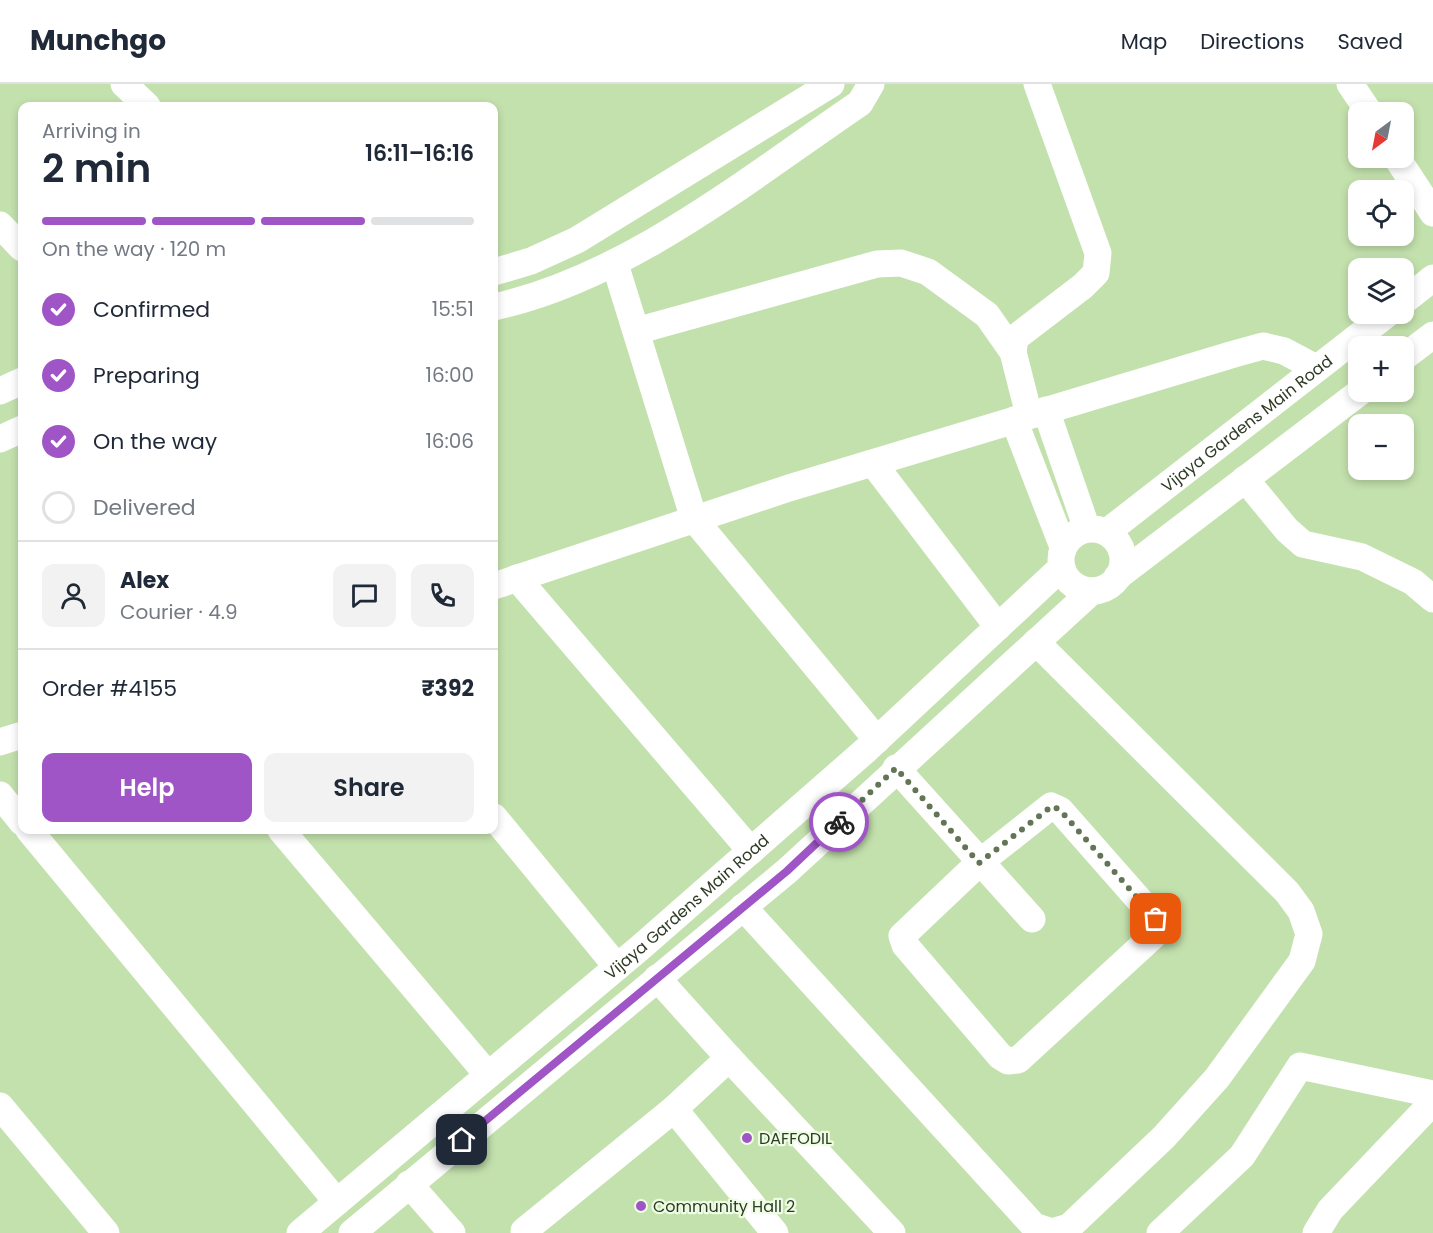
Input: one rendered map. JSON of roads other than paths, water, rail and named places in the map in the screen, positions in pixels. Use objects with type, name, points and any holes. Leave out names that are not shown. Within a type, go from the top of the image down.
[{"type":"street","points":[[124,84],[143,102]]},
{"type":"street","points":[[498,271],[531,261],[577,240],[831,84]]},
{"type":"street","points":[[498,306],[582,280],[615,264],[687,219],[860,103],[871,84]]},
{"type":"street","points":[[1012,352],[1016,338],[1083,286],[1096,273],[1098,253],[1036,84]]},
{"type":"street","points":[[1350,84],[1362,102]]},
{"type":"street","points":[[1404,168],[1433,213]]},
{"type":"street","points":[[0,225],[18,244]]},
{"type":"street","points":[[636,331],[877,264],[901,263],[928,272],[987,315],[1012,352],[1030,415],[1062,558],[1073,585],[1092,591],[1111,584],[1117,577],[1348,401]]},
{"type":"street","points":[[615,264],[694,519],[877,740]]},
{"type":"street","points":[[1414,292],[1433,278]]},
{"type":"street","name":"Vijaya Gardens Main Road","points":[[1097,531],[1374,324]]},
{"type":"street","points":[[1414,349],[1433,335]]},
{"type":"street","points":[[751,851],[505,582],[873,463],[1263,346],[1284,351],[1316,368]]},
{"type":"street","points":[[0,391],[18,383]]},
{"type":"street","points":[[1030,415],[1097,531],[1120,548],[1122,567],[1117,577]]},
{"type":"street","points":[[0,439],[18,431]]},
{"type":"street","points":[[873,463],[998,627]]},
{"type":"street","points":[[1245,479],[1287,531],[1303,544],[1362,557],[1413,582],[1433,599]]},
{"type":"street","points":[[1062,558],[1068,538],[1097,531]]},
{"type":"street","name":"Vijaya Gardens Main Road","points":[[300,1233],[617,967],[877,740],[998,627],[1062,558]]},
{"type":"street","name":"Vijaya Gardens Main Road","points":[[352,1233],[787,871],[896,768],[1092,591]]},
{"type":"street","points":[[743,907],[1034,1226],[1052,1232],[1069,1227],[1089,1209],[1164,1137],[1217,1078],[1302,961],[1309,934],[1301,911],[1287,892],[1036,642]]},
{"type":"street","points":[[0,742],[18,736]]},
{"type":"street","points":[[896,768],[979,863],[1032,919]]},
{"type":"street","points":[[0,795],[18,817]]},
{"type":"street","points":[[1052,806],[1060,810],[1156,919],[1159,927],[1153,936],[1018,1060],[1008,1061],[1000,1056],[905,945],[902,936],[979,863],[1052,806]]},
{"type":"street","points":[[498,823],[617,967]]},
{"type":"street","points":[[32,834],[337,1202]]},
{"type":"street","points":[[284,834],[488,1075]]},
{"type":"street","points":[[657,978],[892,1233]]},
{"type":"street","points":[[526,1233],[524,1231],[674,1109],[729,1058]]},
{"type":"street","points":[[1160,1233],[1242,1156],[1300,1066],[1433,1094]]},
{"type":"street","points":[[1316,1233],[1330,1210],[1433,1102]]},
{"type":"street","points":[[0,1106],[106,1233]]},
{"type":"street","points":[[674,1109],[775,1233]]},
{"type":"street","points":[[409,1185],[452,1233]]},
{"type":"place","name":"DAFFODIL","points":[[747,1138]]},
{"type":"place","name":"Community Hall 2","points":[[641,1206]]}]
